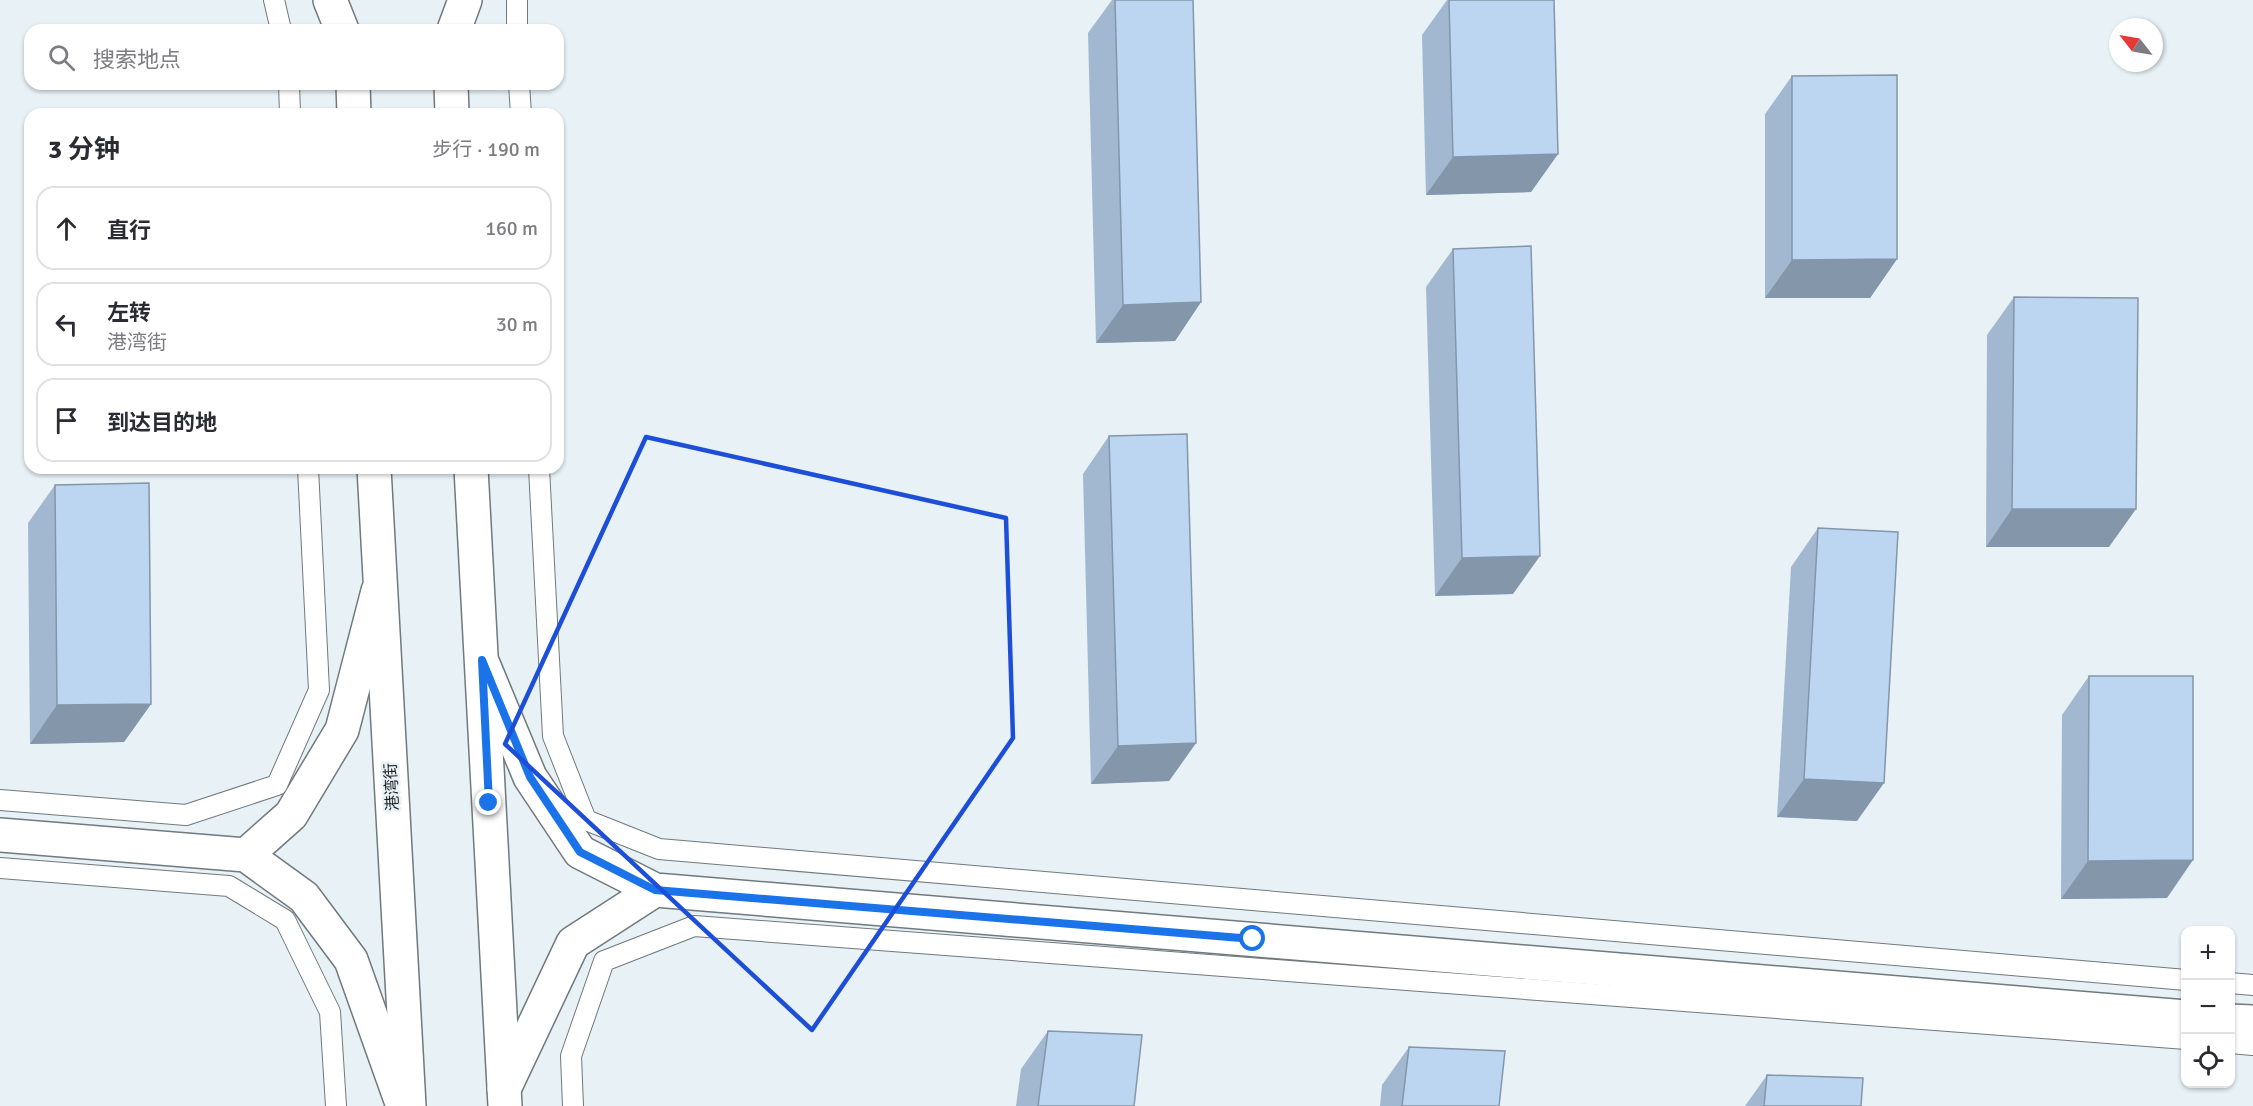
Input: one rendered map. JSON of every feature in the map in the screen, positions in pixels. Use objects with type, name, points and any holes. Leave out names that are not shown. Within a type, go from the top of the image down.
[{"type":"street","points":[[330,0],[340,24]]},
{"type":"street","points":[[347,0],[349,24]]},
{"type":"street","points":[[446,0],[448,24]]},
{"type":"street","points":[[456,24],[465,0]]},
{"type":"street","points":[[353,90],[354,108]]},
{"type":"street","points":[[451,90],[452,108]]},
{"type":"street","name":"港湾街","points":[[374,474],[409,1106]]},
{"type":"street","points":[[471,474],[504,1097]]},
{"type":"street","points":[[246,855],[291,814],[342,730],[380,583]]},
{"type":"street","points":[[482,660],[530,777],[580,852],[655,890],[2181,1017]]},
{"type":"street","points":[[0,835],[246,855],[304,897],[351,960],[403,1106]]},
{"type":"street","points":[[504,1097],[573,943],[655,890]]},
{"type":"street","points":[[2235,1021],[2253,1023]]},
{"type":"lane","points":[[274,0],[280,24]]},
{"type":"lane","points":[[517,0],[517,24]]},
{"type":"lane","points":[[289,90],[290,108]]},
{"type":"lane","points":[[519,90],[521,108]]},
{"type":"lane","points":[[0,800],[186,815],[277,785],[319,690],[308,474]]},
{"type":"lane","points":[[539,474],[553,736],[586,820],[659,849],[2181,980]]},
{"type":"lane","points":[[0,868],[229,886],[285,920],[330,1012],[336,1106]]},
{"type":"lane","points":[[573,1106],[571,1056],[604,961],[694,926],[2181,1040]]},
{"type":"lane","points":[[2235,983],[2253,985]]},
{"type":"lane","points":[[2235,1043],[2253,1045]]},
{"type":"highlighted area","points":[[646,437],[1006,518],[1013,738],[812,1030],[505,744]]},
{"type":"building","points":[[1115,0],[1193,0],[1201,302],[1123,305]]},
{"type":"building","points":[[1449,0],[1554,0],[1558,154],[1453,157]]},
{"type":"building","points":[[1897,75],[1897,259],[1792,260],[1792,76]]},
{"type":"building","points":[[1531,246],[1540,556],[1462,558],[1453,249]]},
{"type":"building","points":[[2014,297],[2138,298],[2136,509],[2012,509]]},
{"type":"building","points":[[1187,434],[1196,743],[1118,746],[1109,436]]},
{"type":"building","points":[[149,483],[151,704],[57,705],[55,485]]},
{"type":"building","points":[[1818,528],[1898,532],[1884,783],[1804,779]]},
{"type":"building","points":[[2089,676],[2193,676],[2193,860],[2088,861]]},
{"type":"building","points":[[1048,1031],[1142,1035],[1134,1106],[1038,1106]]},
{"type":"building","points":[[1409,1047],[1505,1051],[1499,1106],[1402,1106]]},
{"type":"building","points":[[1767,1075],[1863,1078],[1861,1106],[1764,1106]]},
{"type":"route","points":[[489,803],[482,660],[530,777],[580,852],[655,890],[1253,939]]}]
